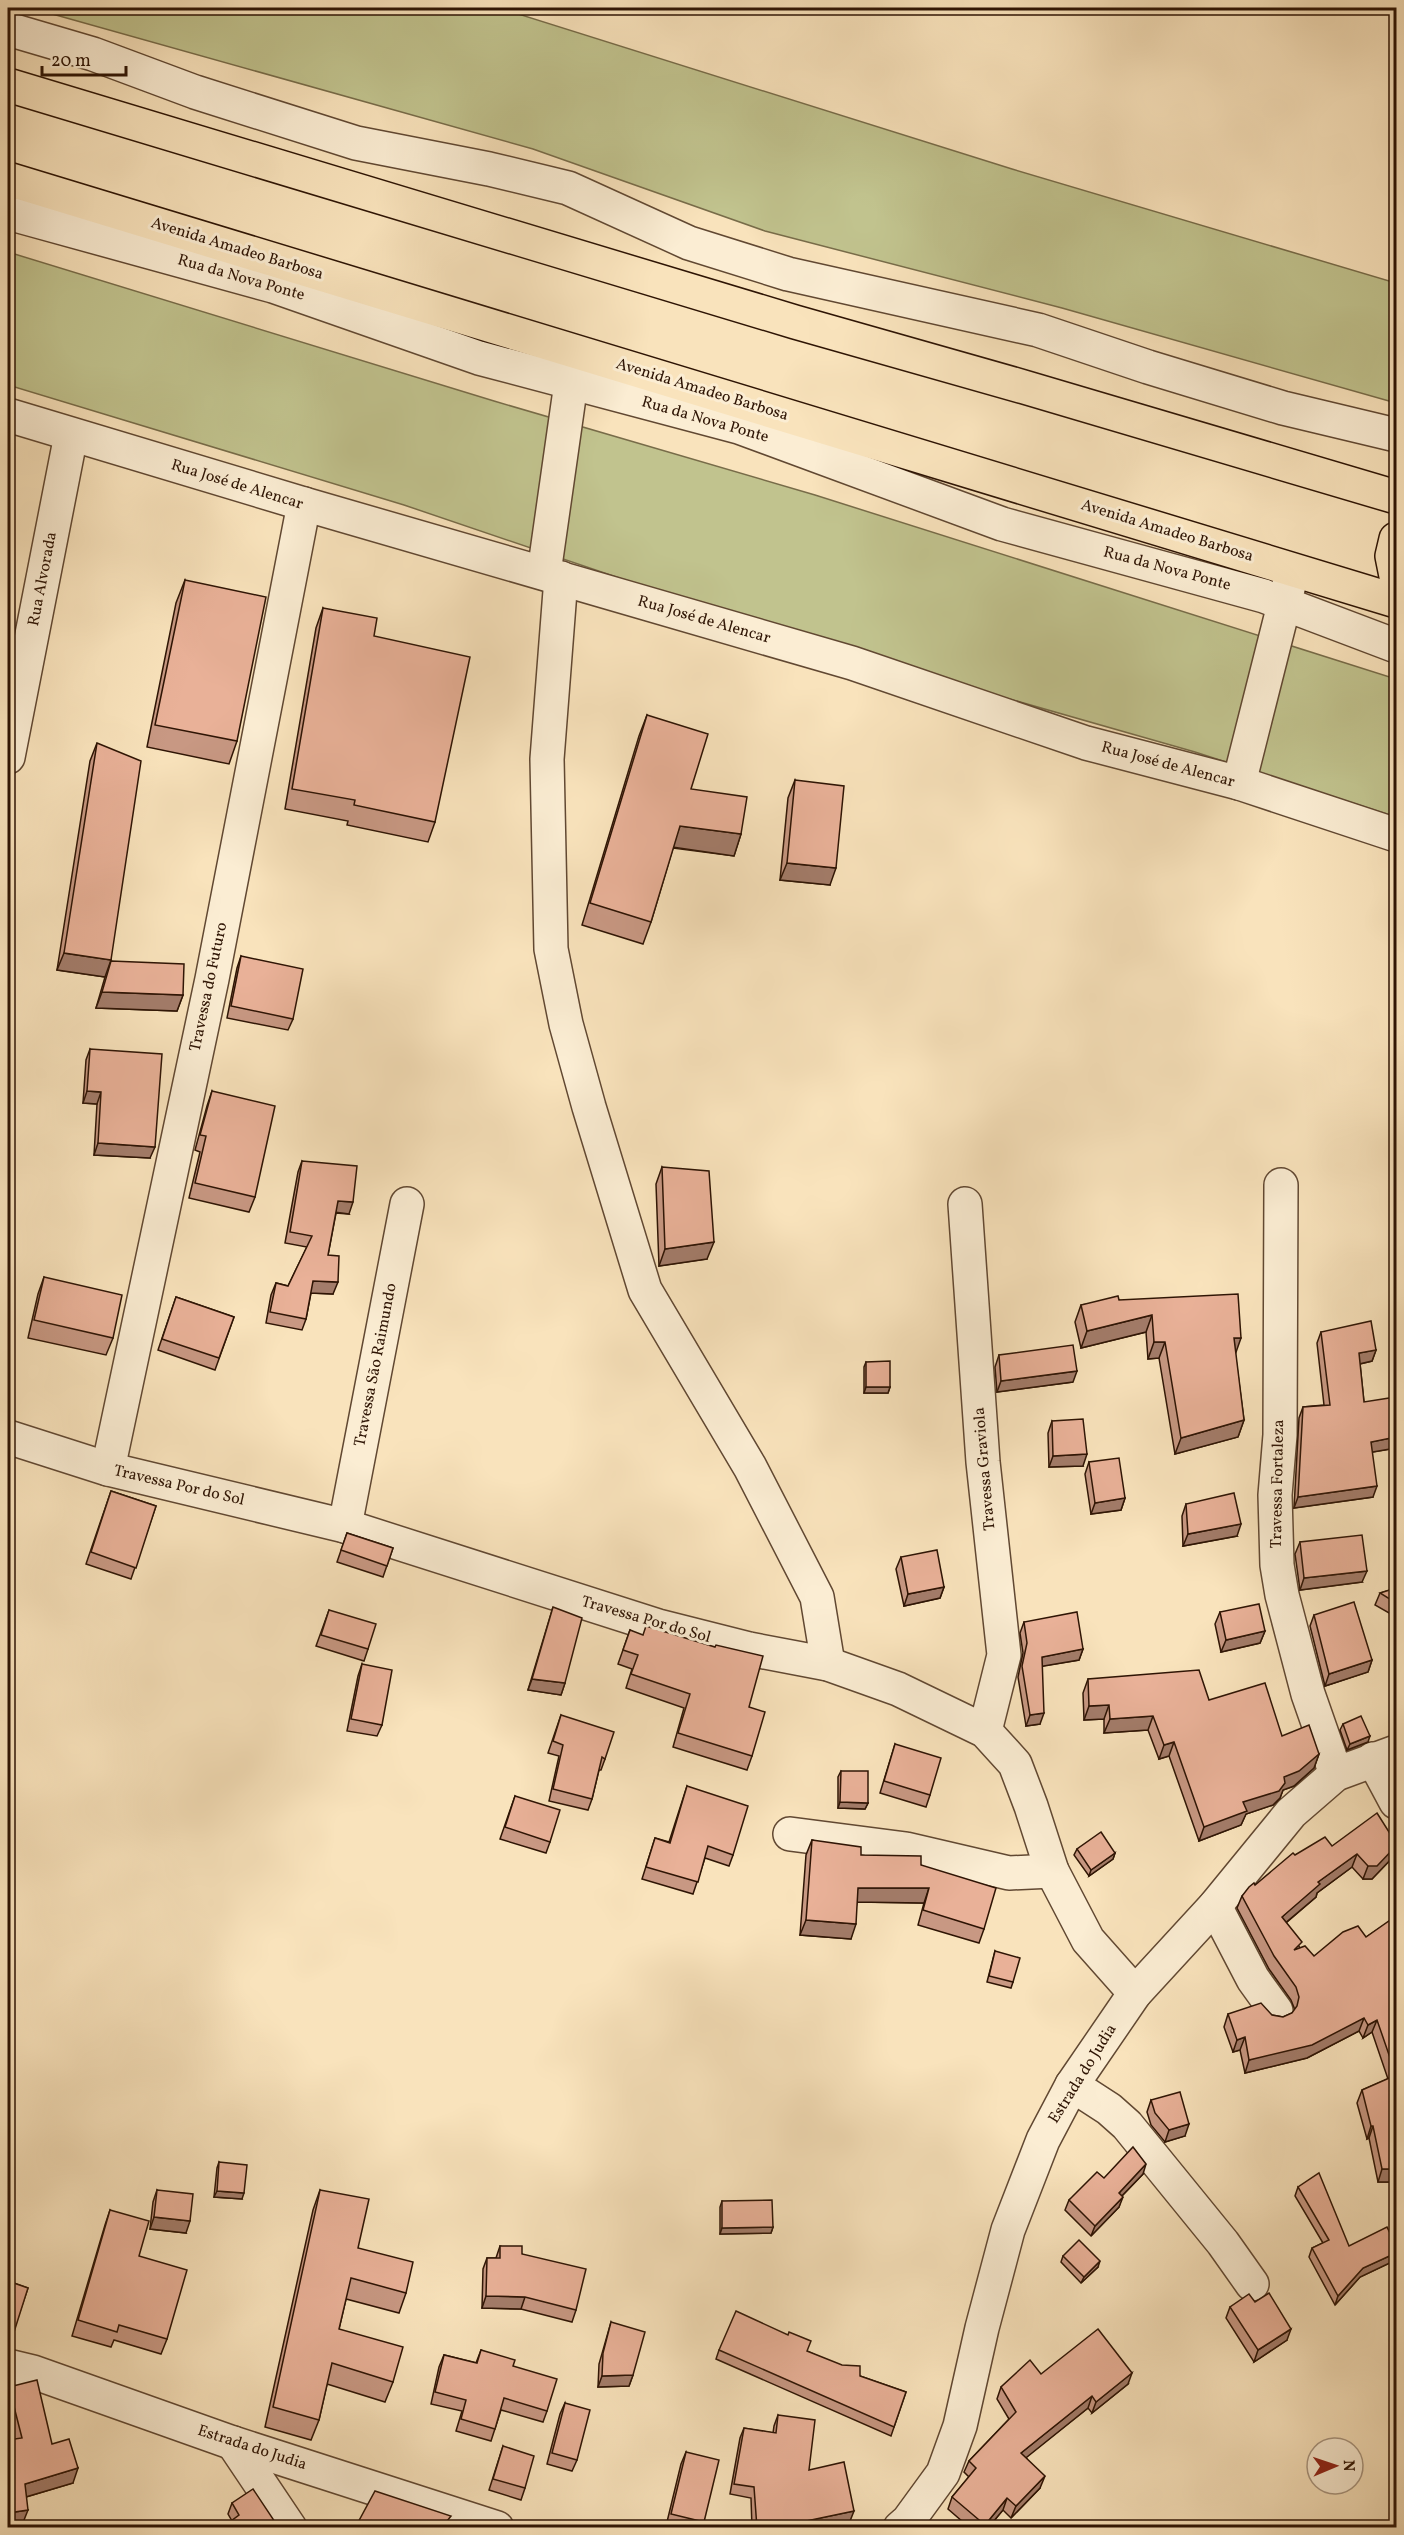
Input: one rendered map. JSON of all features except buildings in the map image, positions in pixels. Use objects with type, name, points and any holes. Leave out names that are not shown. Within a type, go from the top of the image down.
[{"type":"main road","points":[[8,85],[795,322],[1396,497]]},
{"type":"main road","name":"Avenida Amadeo Barbosa","points":[[9,181],[1396,601]]},
{"type":"main road","points":[[1396,539],[1392,556],[1396,576]]},
{"type":"street","points":[[8,29],[93,54],[195,92],[356,142],[489,169],[568,188],[689,243],[788,274],[1038,330],[1148,367],[1283,408],[1396,435]]},
{"type":"street","name":"Rua da Nova Ponte","points":[[8,213],[273,286],[479,358],[739,427],[1002,524],[1264,596],[1396,646]]},
{"type":"street","points":[[575,351],[553,575],[547,759],[551,949],[566,1024],[645,1290],[750,1467],[817,1597],[828,1664]]},
{"type":"street","name":"Rua José de Alencar","points":[[8,415],[304,504],[852,663],[1086,743],[1239,783],[1396,835]]},
{"type":"street","name":"Rua Alvorada","points":[[8,757],[72,435]]},
{"type":"street","name":"Travessa do Futuro","points":[[108,1469],[212,979],[304,504]]},
{"type":"street","points":[[1239,783],[1292,569]]},
{"type":"street","name":"Travessa Fortaleza","points":[[1281,1185],[1280,1435],[1275,1495],[1277,1564],[1308,1694],[1336,1774]]},
{"type":"street","name":"Travessa São Raimundo","points":[[345,1526],[406,1204]]},
{"type":"street","name":"Travessa Graviola","points":[[965,1204],[983,1462],[1004,1655],[985,1731]]},
{"type":"street","name":"Travessa Por do Sol","points":[[8,1437],[108,1469],[345,1526],[658,1626],[749,1650],[828,1664],[898,1689],[985,1731],[1015,1764],[1052,1872],[1088,1940],[1135,1993]]},
{"type":"street","points":[[1385,1756],[1396,1802]]},
{"type":"street","name":"Estrada do Judia","points":[[900,2528],[908,2521],[943,2473],[960,2426],[982,2328],[1008,2230],[1043,2140],[1072,2085],[1135,1993],[1215,1906],[1291,1813],[1336,1774],[1385,1756]]},
{"type":"street","points":[[790,1834],[906,1849],[1009,1874],[1052,1872]]},
{"type":"street","points":[[1215,1906],[1253,1979],[1276,2011]]},
{"type":"street","points":[[1072,2085],[1109,2109],[1127,2125],[1224,2243],[1252,2284]]},
{"type":"street","name":"Estrada do Judia","points":[[8,2366],[33,2372],[233,2443],[497,2528]]},
{"type":"street","points":[[233,2443],[290,2528]]},
{"type":"green space","points":[[31,8],[499,8],[1012,169],[1396,283],[1396,403],[1062,308],[765,231],[533,149]]},
{"type":"green space","points":[[8,252],[494,401],[815,495],[1396,679],[1396,817],[1195,752],[796,638],[404,505],[8,385]]}]
